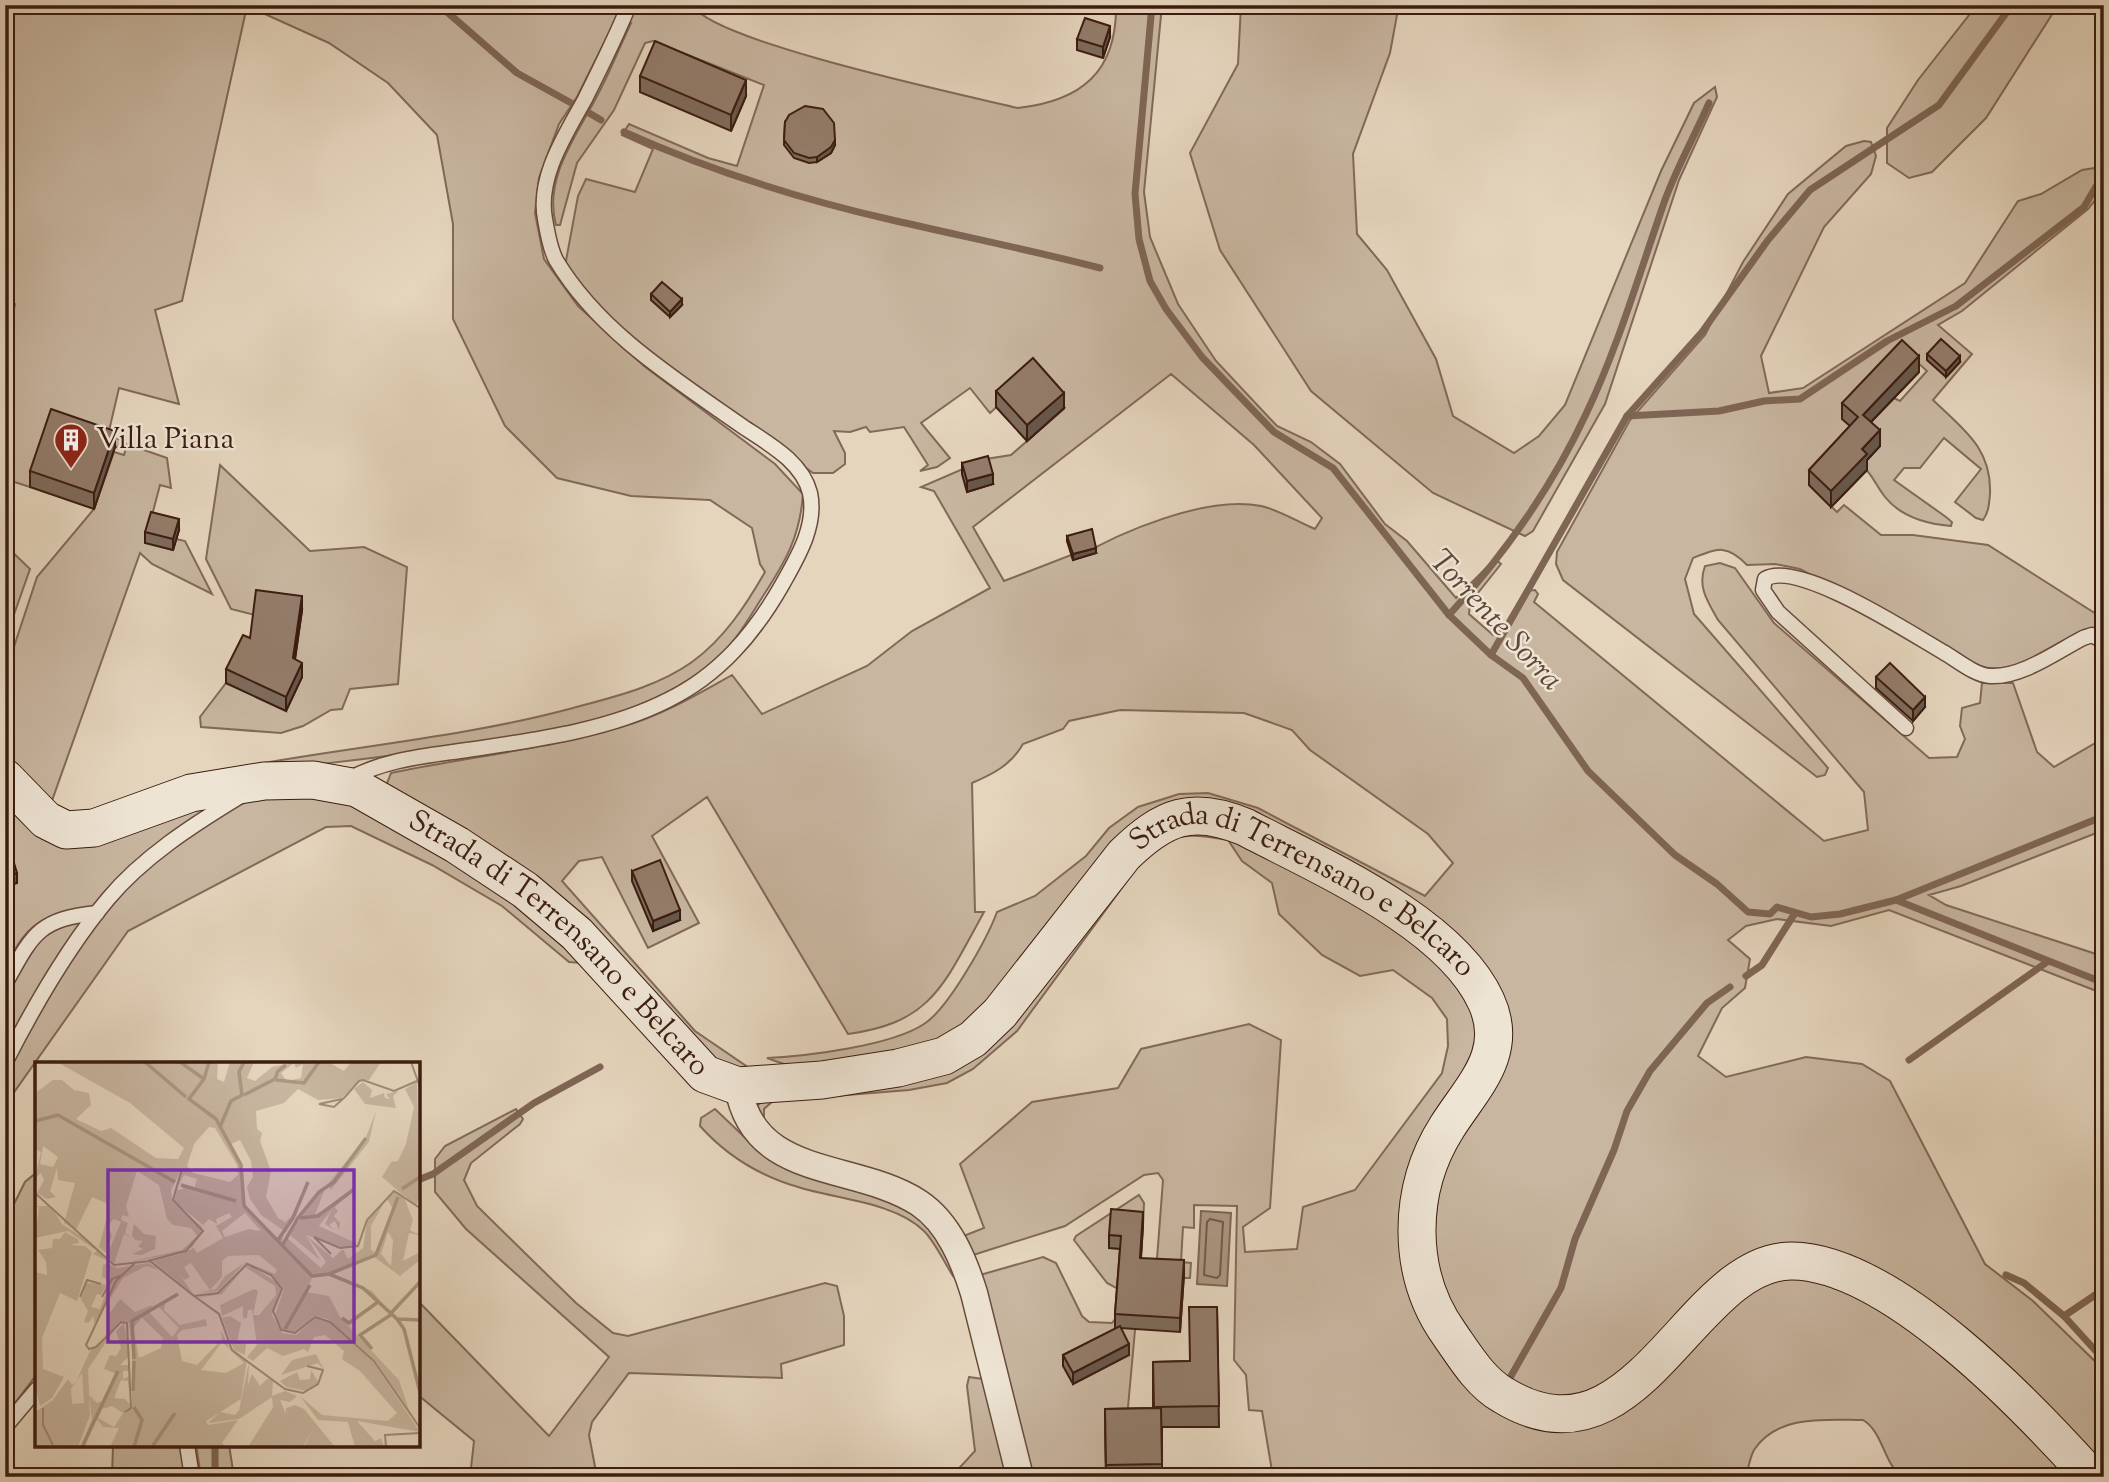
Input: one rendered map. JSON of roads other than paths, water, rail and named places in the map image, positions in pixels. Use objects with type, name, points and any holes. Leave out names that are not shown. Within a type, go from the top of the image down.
[{"type":"street","name":"Strada di Terrensano e Belcaro","points":[[5,778],[46,820],[66,830],[94,828],[191,793],[264,782],[313,780],[357,788],[394,807],[525,890],[577,934],[705,1074],[738,1086],[822,1080],[898,1068],[944,1056],[973,1039],[1000,1013],[1124,855],[1144,835],[1166,822],[1190,814],[1223,818],[1353,884],[1402,914],[1450,954],[1473,979],[1487,1003],[1494,1029],[1493,1052],[1485,1076],[1447,1127],[1434,1150],[1424,1177],[1418,1211],[1417,1244],[1420,1273],[1429,1300],[1443,1326],[1480,1375],[1500,1394],[1525,1406],[1553,1412],[1581,1411],[1606,1402],[1625,1391],[1645,1373],[1746,1274],[1769,1264],[1793,1261],[1848,1276],[1905,1307],[2016,1396],[2091,1477]]},
{"type":"street","points":[[738,1086],[741,1108],[752,1130],[768,1144],[790,1157],[875,1184],[919,1203],[932,1214],[951,1240],[966,1267],[974,1293],[1020,1477]]},
{"type":"lane","points":[[338,784],[369,768],[391,761],[529,741],[615,721],[668,700],[721,667],[757,626],[799,555],[810,526],[810,495],[803,475],[783,455],[652,363],[588,304],[554,258],[544,215],[548,179],[564,133],[583,102],[629,5]]},
{"type":"lane","points":[[1906,727],[1778,612],[1763,590],[1765,579],[1774,573],[1799,576],[1877,613],[1987,676],[2017,671],[2092,635],[2104,642]]},
{"type":"lane","points":[[5,1063],[68,952],[109,897],[158,852],[208,816],[264,782]]},
{"type":"lane","points":[[5,984],[34,936],[52,921],[97,913]]},
{"type":"lane","points":[[5,1427],[35,1391]]},
{"type":"lane","points":[[187,1447],[192,1477]]},
{"type":"water","points":[[1201,1211],[1231,1213],[1227,1286],[1197,1284]]},
{"type":"waterway","points":[[439,5],[517,73],[573,104]]},
{"type":"waterway","name":"Torrente Sorra","points":[[1152,5],[1135,194],[1139,239],[1150,281],[1166,309],[1202,357],[1274,432],[1333,468],[1449,615],[1491,655],[1523,678],[1588,771],[1675,855],[1717,884],[1748,912],[1770,914],[1777,907],[1811,917],[1840,914],[1896,900],[2104,983]]},
{"type":"waterway","points":[[1491,655],[1627,416],[1702,332],[1768,240],[1810,190],[1939,105],[2012,5]]},
{"type":"waterway","points":[[1449,615],[1489,569],[1525,520],[1572,442],[1609,361],[1670,188],[1709,103]]},
{"type":"waterway","points":[[589,113],[601,120]]},
{"type":"waterway","points":[[624,132],[722,171],[823,203],[1100,268]]},
{"type":"waterway","points":[[1627,416],[1719,411],[1764,401],[1800,399],[1887,341],[1956,306],[2084,207],[2101,178]]},
{"type":"waterway","points":[[1896,900],[2104,816]]},
{"type":"waterway","points":[[1746,976],[1762,965],[1795,913]]},
{"type":"waterway","points":[[1909,1060],[2047,962]]},
{"type":"waterway","points":[[1511,1376],[1561,1288],[1575,1239],[1614,1150],[1627,1111],[1650,1071],[1707,1003],[1730,987]]},
{"type":"waterway","points":[[420,1179],[433,1174],[534,1103],[600,1067]]},
{"type":"waterway","points":[[2006,1275],[2024,1283],[2064,1316],[2104,1289]]},
{"type":"waterway","points":[[2064,1316],[2104,1360]]},
{"type":"waterway","points":[[215,1447],[215,1477]]},
{"type":"place","name":"Villa Piana","points":[[71,470]]}]
